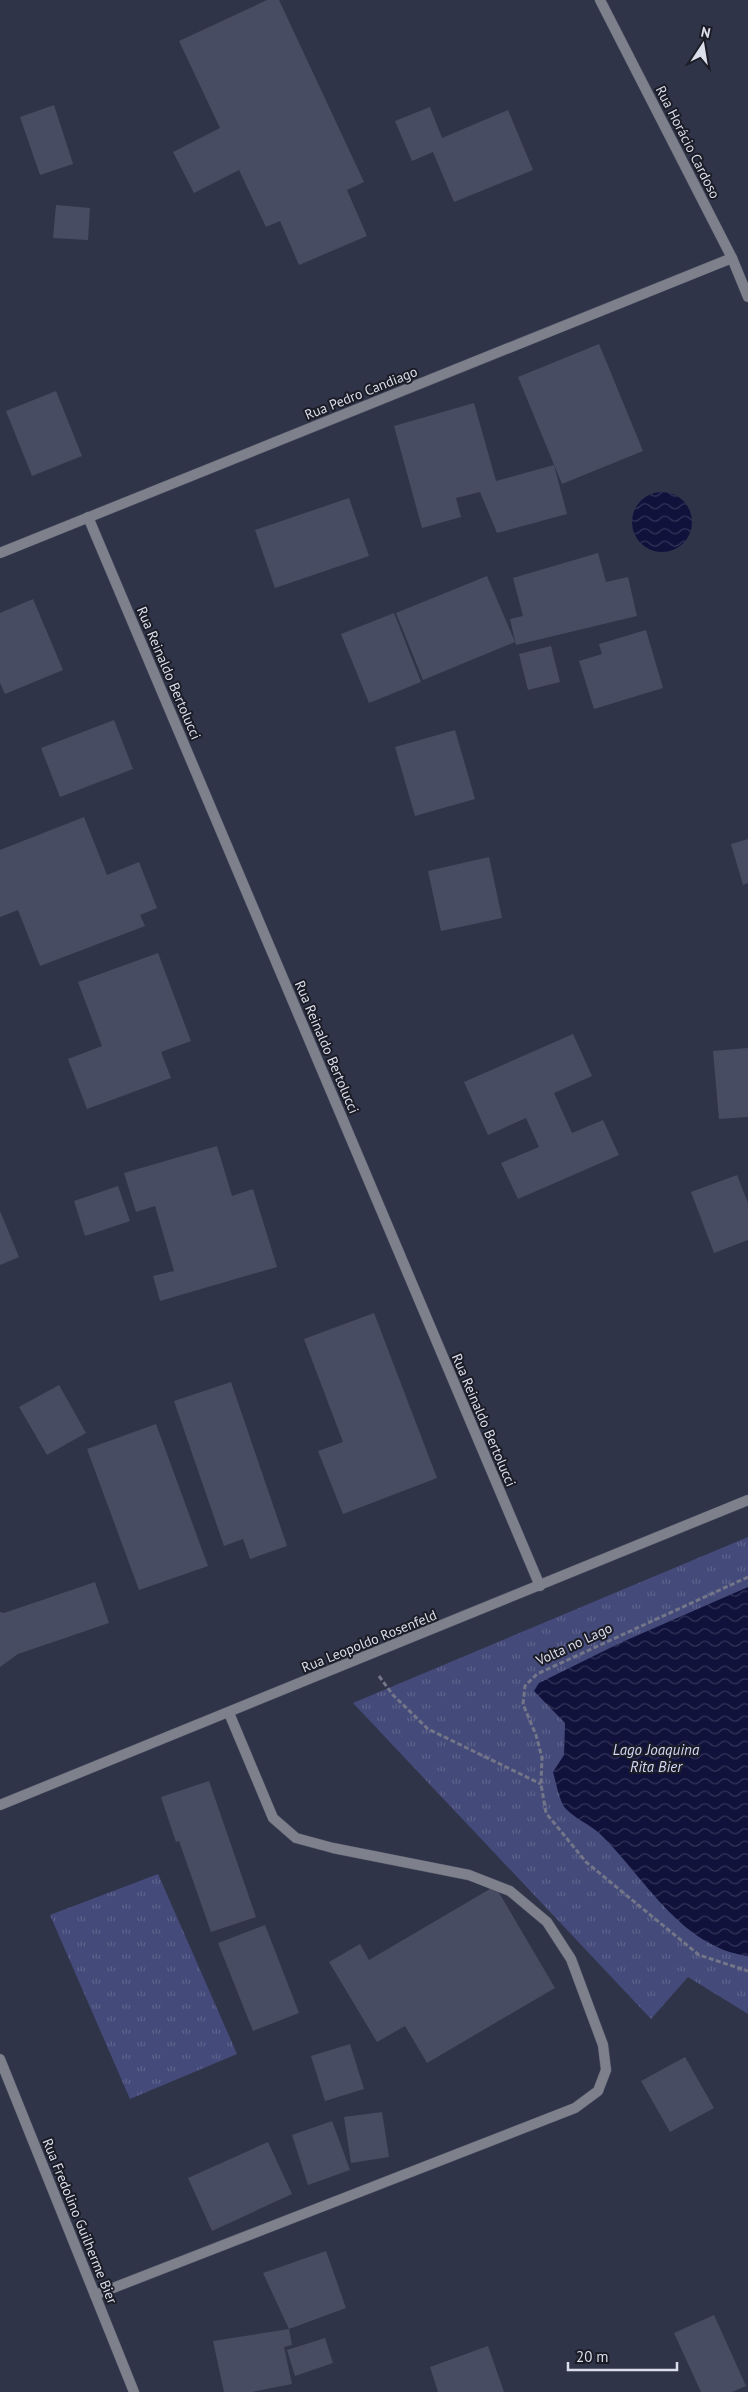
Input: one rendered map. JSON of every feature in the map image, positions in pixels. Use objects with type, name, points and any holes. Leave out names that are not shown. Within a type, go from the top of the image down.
[{"type":"street","name":"Rua Horácio Cardoso","points":[[600,0],[732,258],[748,297]]},
{"type":"street","name":"Rua Pedro Candiago","points":[[0,553],[732,258]]},
{"type":"street","name":"Rua Reinaldo Bertolucci","points":[[88,517],[540,1586]]},
{"type":"street","name":"Rua Leopoldo Rosenfeld","points":[[0,1805],[748,1500]]},
{"type":"street","points":[[95,2295],[575,2108],[598,2091],[606,2070],[603,2045],[571,1959],[546,1922],[510,1891],[469,1875],[333,1848],[296,1838],[273,1818],[229,1713]]},
{"type":"street","name":"Rua Fredolino Guilherme Bier","points":[[0,2060],[134,2392]]},
{"type":"path","name":"Volta no Lago","points":[[748,1577],[536,1674],[525,1686],[523,1704],[536,1735],[542,1758],[542,1784],[546,1813],[586,1862],[699,1955],[748,1972]]},
{"type":"path","points":[[365,1657],[393,1695],[428,1729],[542,1784]]},
{"type":"green space","points":[[748,1537],[748,2014],[688,1977],[651,2019],[353,1703]]},
{"type":"green space","points":[[158,1874],[237,2054],[130,2099],[50,1915]]},
{"type":"water","points":[[662,492],[679,497],[687,505],[692,522],[687,539],[679,547],[662,552],[645,547],[637,539],[632,522],[637,505],[645,497]]},
{"type":"water","name":"Lago Joaquina Rita Bier","points":[[748,1587],[748,1956],[724,1950],[702,1939],[683,1924],[665,1907],[599,1833],[565,1808],[559,1796],[553,1772],[564,1755],[565,1723],[534,1691],[539,1683],[620,1643]]},
{"type":"building","points":[[267,0],[279,0],[364,182],[347,190],[367,236],[299,265],[280,221],[266,227],[239,170],[194,193],[173,152],[220,128],[179,41]]},
{"type":"building","points":[[54,105],[73,164],[40,175],[20,117]]},
{"type":"building","points":[[430,107],[442,138],[508,110],[533,170],[454,202],[433,152],[412,161],[395,121]]},
{"type":"building","points":[[56,205],[90,208],[88,240],[53,238]]},
{"type":"building","points":[[599,344],[643,451],[562,484],[518,377]]},
{"type":"building","points":[[56,391],[82,456],[32,476],[6,411]]},
{"type":"building","points":[[474,403],[496,481],[554,465],[567,514],[497,533],[480,492],[456,498],[461,517],[422,528],[394,426]]},
{"type":"building","points":[[349,498],[369,556],[275,588],[255,530]]},
{"type":"building","points":[[598,553],[606,582],[628,577],[637,616],[516,645],[510,619],[523,616],[513,578]]},
{"type":"building","points":[[487,576],[515,642],[423,680],[396,613]]},
{"type":"building","points":[[33,599],[63,670],[5,694],[0,683],[0,613]]},
{"type":"building","points":[[394,613],[421,682],[369,703],[341,634]]},
{"type":"building","points":[[646,630],[663,688],[594,709],[579,661],[602,654],[599,644]]},
{"type":"building","points":[[551,646],[560,682],[528,690],[519,654]]},
{"type":"building","points":[[114,720],[133,769],[60,797],[41,748]]},
{"type":"building","points":[[455,730],[475,799],[415,816],[395,747]]},
{"type":"building","points":[[84,817],[107,875],[139,862],[157,908],[140,915],[145,926],[40,966],[18,910],[0,917],[0,850]]},
{"type":"building","points":[[748,839],[748,883],[743,885],[731,844]]},
{"type":"building","points":[[489,857],[502,918],[441,931],[428,871]]},
{"type":"building","points":[[158,953],[191,1041],[161,1052],[171,1078],[87,1109],[68,1059],[102,1046],[78,982]]},
{"type":"building","points":[[573,1034],[592,1076],[554,1093],[572,1133],[603,1120],[619,1155],[518,1199],[501,1163],[539,1147],[526,1118],[488,1135],[464,1082]]},
{"type":"building","points":[[748,1048],[748,1117],[719,1119],[713,1051]]},
{"type":"building","points":[[217,1146],[232,1196],[253,1189],[277,1267],[160,1301],[153,1276],[174,1271],[155,1206],[136,1212],[124,1173]]},
{"type":"building","points":[[737,1175],[748,1203],[748,1240],[714,1253],[691,1192]]},
{"type":"building","points":[[118,1186],[130,1221],[85,1236],[74,1201]]},
{"type":"building","points":[[0,1211],[19,1257],[0,1265]]},
{"type":"building","points":[[374,1313],[437,1478],[343,1514],[318,1451],[343,1442],[304,1339]]},
{"type":"building","points":[[231,1382],[287,1546],[250,1559],[243,1539],[224,1546],[174,1401]]},
{"type":"building","points":[[59,1385],[86,1433],[47,1455],[19,1407]]},
{"type":"building","points":[[156,1424],[208,1566],[139,1590],[87,1449]]},
{"type":"building","points":[[95,1582],[109,1623],[18,1654],[0,1667],[0,1612],[4,1613]]},
{"type":"building","points":[[209,1781],[256,1917],[211,1932],[179,1841],[176,1842],[161,1797]]},
{"type":"building","points":[[495,1886],[555,1988],[427,2063],[405,2026],[377,2042],[329,1962],[360,1944],[369,1960]]},
{"type":"building","points":[[265,1925],[299,2013],[253,2031],[218,1943]]},
{"type":"building","points":[[350,2044],[364,2089],[325,2101],[311,2056]]},
{"type":"building","points":[[685,2057],[714,2108],[670,2132],[641,2081]]},
{"type":"building","points":[[382,2112],[389,2157],[351,2163],[344,2117]]},
{"type":"building","points":[[332,2121],[350,2170],[308,2185],[292,2135]]},
{"type":"building","points":[[268,2142],[292,2194],[212,2231],[188,2178]]},
{"type":"building","points":[[326,2251],[346,2308],[289,2329],[263,2273]]},
{"type":"building","points":[[714,2315],[746,2386],[732,2392],[701,2392],[674,2333]]},
{"type":"building","points":[[289,2329],[292,2345],[284,2347],[292,2384],[252,2392],[224,2392],[213,2341]]},
{"type":"building","points":[[325,2338],[333,2363],[295,2376],[287,2350]]},
{"type":"building","points":[[488,2346],[504,2392],[438,2392],[430,2367]]}]
